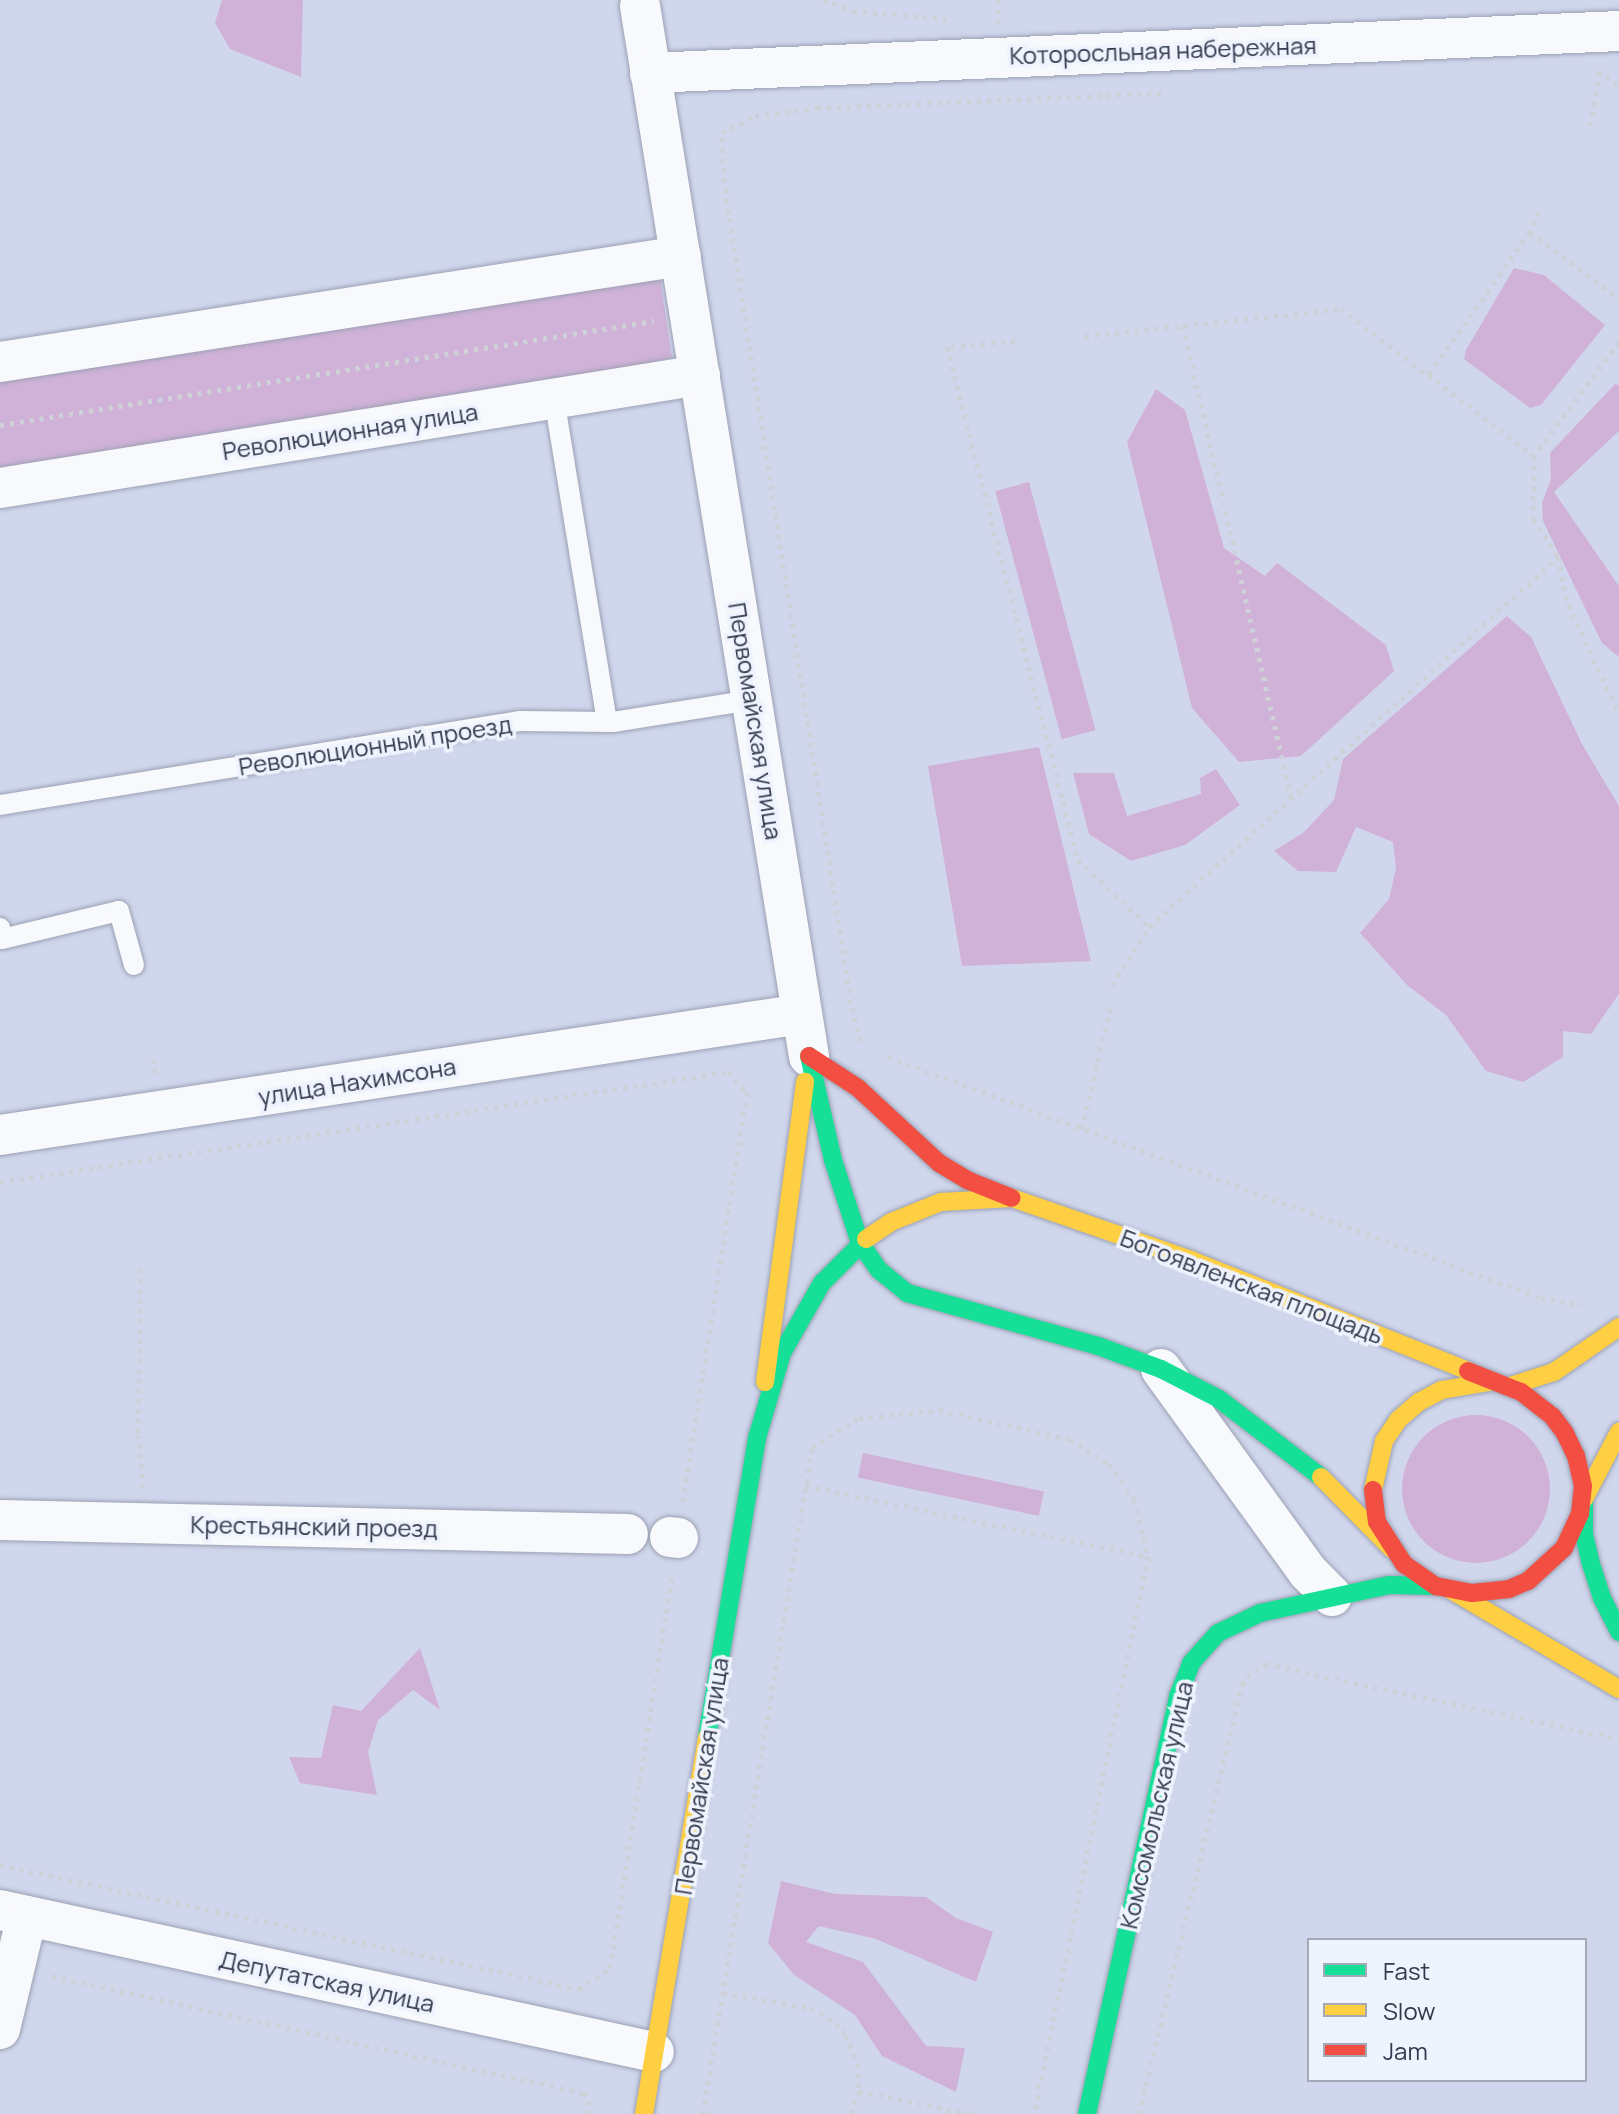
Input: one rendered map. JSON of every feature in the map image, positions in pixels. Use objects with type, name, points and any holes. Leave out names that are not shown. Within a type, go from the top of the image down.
[{"type":"main road","name":"Богоявленская площадь","points":[[809,1056],[858,1088],[939,1163],[967,1180],[1205,1266],[1414,1348],[1489,1382],[1510,1386],[1534,1400],[1565,1433],[1576,1456],[1584,1499],[1584,1534],[1602,1598]]},
{"type":"main road","name":"Богоявленская площадь","points":[[809,1056],[833,1160],[860,1243],[879,1270],[907,1293],[947,1307],[1086,1343],[1161,1369],[1219,1399],[1280,1443],[1337,1491],[1417,1575],[1619,1689]]},
{"type":"main road","name":"Первомайская улица","points":[[644,2114],[757,1438],[809,1056]]},
{"type":"main road","name":"Богоявленская площадь","points":[[860,1243],[891,1222],[941,1202],[980,1197],[1012,1198]]},
{"type":"main road","name":"Первомайская улица","points":[[757,1438],[782,1353],[798,1322],[822,1283],[860,1243]]},
{"type":"main road","points":[[1510,1386],[1554,1372],[1619,1327]]},
{"type":"main road","name":"Богоявленская площадь","points":[[1392,1549],[1377,1522],[1372,1486],[1384,1441],[1398,1420],[1419,1402],[1442,1390],[1489,1382]]},
{"type":"main road","points":[[1443,1588],[1491,1592],[1528,1581],[1564,1548],[1584,1499],[1619,1432]]},
{"type":"main road","name":"Комсомольская улица","points":[[1087,2114],[1178,1696],[1191,1663],[1218,1633],[1245,1618],[1332,1596],[1398,1584],[1443,1588]]},
{"type":"main road","points":[[1602,1598],[1619,1624]]},
{"type":"main road","points":[[1602,1598],[1619,1632]]},
{"type":"street","points":[[636,3],[706,70]]},
{"type":"street","name":"Первомайская улица","points":[[636,3],[681,256],[809,1056]]},
{"type":"street","name":"Которосльная набережная","points":[[650,73],[1611,37]]},
{"type":"street","points":[[0,362],[681,256]]},
{"type":"street","name":"Революционная улица","points":[[0,488],[700,375]]},
{"type":"street","name":"улица Нахимсона","points":[[0,1135],[802,1014]]},
{"type":"street","name":"улица Нахимсона","points":[[714,1027],[778,1041],[809,1056]]},
{"type":"street","points":[[1161,1369],[1308,1572],[1332,1596]]},
{"type":"street","name":"Крестьянский проезд","points":[[0,1520],[628,1534]]},
{"type":"street","points":[[0,2029],[15,1967],[14,1913]]},
{"type":"street","name":"Депутатская улица","points":[[14,1913],[654,2052]]},
{"type":"lane","points":[[554,398],[607,722]]},
{"type":"lane","name":"Революционный проезд","points":[[0,805],[520,721],[607,722],[752,700]]},
{"type":"lane","points":[[0,928],[2,939],[119,911],[134,965]]},
{"type":"path","points":[[998,24],[999,2]]},
{"type":"path","points":[[1590,125],[1600,72]]},
{"type":"path","points":[[1587,73],[1600,72],[1619,84]]},
{"type":"path","points":[[863,1048],[851,1003],[726,198],[722,133],[755,116],[817,108],[1180,92]]},
{"type":"path","points":[[1428,375],[1530,232],[1538,212]]},
{"type":"path","points":[[1530,232],[1619,299]]},
{"type":"path","points":[[1085,336],[1341,309],[1534,456]]},
{"type":"path","points":[[0,425],[659,320]]},
{"type":"path","points":[[1183,326],[1291,798]]},
{"type":"path","points":[[1015,341],[947,347],[1078,860],[1149,927]]},
{"type":"path","points":[[1619,342],[1534,456],[1533,519],[1558,557],[1568,605],[1619,713]]},
{"type":"path","points":[[1112,985],[1149,927],[1558,557]]},
{"type":"path","points":[[1082,1129],[1111,1004]]},
{"type":"path","points":[[878,1054],[1541,1298],[1582,1305],[1592,1302]]},
{"type":"path","points":[[139,1075],[170,1070]]},
{"type":"path","points":[[0,1182],[728,1072],[747,1092],[674,1537],[610,1968],[579,1989],[0,1865]]},
{"type":"path","points":[[141,1269],[138,1434],[143,1487]]},
{"type":"path","points":[[703,2114],[812,1447],[859,1418],[939,1410],[1070,1439],[1109,1464],[1134,1500],[1148,1556],[1034,2114]]},
{"type":"path","points":[[806,1486],[1148,1556]]},
{"type":"path","points":[[1139,2114],[1242,1684],[1247,1677],[1266,1664],[1619,1739]]},
{"type":"path","points":[[15,1967],[583,2093],[589,2101],[587,2114]]},
{"type":"path","points":[[723,1993],[797,2005],[825,2015],[846,2035],[858,2063],[859,2091],[851,2114]]},
{"type":"path","points":[[859,2091],[970,2114]]},
{"type":"path","points":[[929,2114],[933,2106]]},
{"type":"shaded area","points":[[222,0],[303,0],[301,77],[230,49],[215,23]]},
{"type":"shaded area","points":[[1514,268],[1544,275],[1605,325],[1541,405],[1530,408],[1464,359],[1466,350]]},
{"type":"shaded area","points":[[660,279],[672,358],[657,361],[657,365],[0,474],[0,379]]},
{"type":"shaded area","points":[[1615,384],[1619,385],[1619,431],[1554,492],[1619,586],[1619,657],[1602,643],[1543,521],[1542,503],[1551,479],[1550,453]]},
{"type":"shaded area","points":[[1156,389],[1185,410],[1224,548],[1265,576],[1277,563],[1386,645],[1394,671],[1301,756],[1239,762],[1192,708],[1127,442]]},
{"type":"shaded area","points":[[1029,482],[1096,730],[1062,739],[995,491]]},
{"type":"shaded area","points":[[1507,616],[1531,637],[1582,744],[1619,806],[1619,994],[1591,1034],[1563,1031],[1563,1057],[1523,1082],[1486,1071],[1446,1015],[1407,985],[1360,933],[1389,899],[1396,868],[1393,842],[1356,827],[1336,872],[1298,871],[1274,851],[1304,832],[1334,800],[1343,759]]},
{"type":"shaded area","points":[[1039,747],[1091,961],[962,966],[928,766]]},
{"type":"shaded area","points":[[1216,769],[1240,805],[1185,845],[1131,861],[1089,834],[1073,773],[1114,773],[1127,816],[1201,794],[1200,778]]},
{"type":"shaded area","points":[[1476,1415],[1504,1421],[1528,1437],[1544,1461],[1550,1489],[1544,1517],[1528,1541],[1504,1557],[1476,1563],[1448,1557],[1424,1541],[1408,1517],[1402,1489],[1408,1461],[1424,1437],[1448,1421]]},
{"type":"shaded area","points":[[863,1453],[1044,1491],[1039,1516],[858,1477]]},
{"type":"shaded area","points":[[420,1648],[440,1710],[413,1690],[378,1720],[368,1752],[377,1795],[300,1783],[289,1757],[321,1758],[333,1705],[361,1711]]},
{"type":"shaded area","points":[[781,1881],[835,1894],[926,1897],[956,1918],[993,1932],[976,1982],[876,1939],[819,1926],[806,1942],[863,1962],[926,2046],[965,2048],[956,2092],[882,2056],[855,2015],[794,1975],[768,1943]]},
{"type":"traffic: fast","points":[[809,1056],[833,1160],[860,1243],[879,1270],[907,1293],[1098,1346],[1161,1369],[1219,1399],[1321,1477]]},
{"type":"traffic: fast","points":[[707,1737],[757,1438],[782,1353],[822,1283],[866,1239]]},
{"type":"traffic: fast","points":[[1584,1499],[1584,1534],[1590,1561],[1602,1598],[1619,1632]]},
{"type":"traffic: fast","points":[[1087,2114],[1178,1696],[1191,1663],[1218,1633],[1260,1613],[1390,1585],[1436,1586]]},
{"type":"traffic: slow","points":[[765,1382],[805,1082]]},
{"type":"traffic: slow","points":[[866,1239],[891,1222],[941,1202],[1012,1198],[1191,1260],[1468,1371]]},
{"type":"traffic: slow","points":[[1510,1386],[1554,1372],[1619,1327]]},
{"type":"traffic: slow","points":[[1373,1490],[1384,1441],[1398,1420],[1419,1402],[1442,1390],[1489,1382]]},
{"type":"traffic: slow","points":[[1584,1499],[1619,1432]]},
{"type":"traffic: slow","points":[[1321,1477],[1392,1549]]},
{"type":"traffic: slow","points":[[1451,1590],[1619,1689]]},
{"type":"traffic: slow","points":[[644,2114],[707,1737]]},
{"type":"traffic: jam","points":[[809,1056],[858,1088],[939,1163],[967,1180],[1012,1198]]},
{"type":"traffic: jam","points":[[1373,1490],[1377,1522],[1404,1564],[1436,1586],[1472,1593],[1509,1589],[1528,1581],[1564,1548],[1580,1514],[1583,1486],[1576,1456],[1565,1433],[1552,1416],[1521,1392],[1468,1371]]}]
